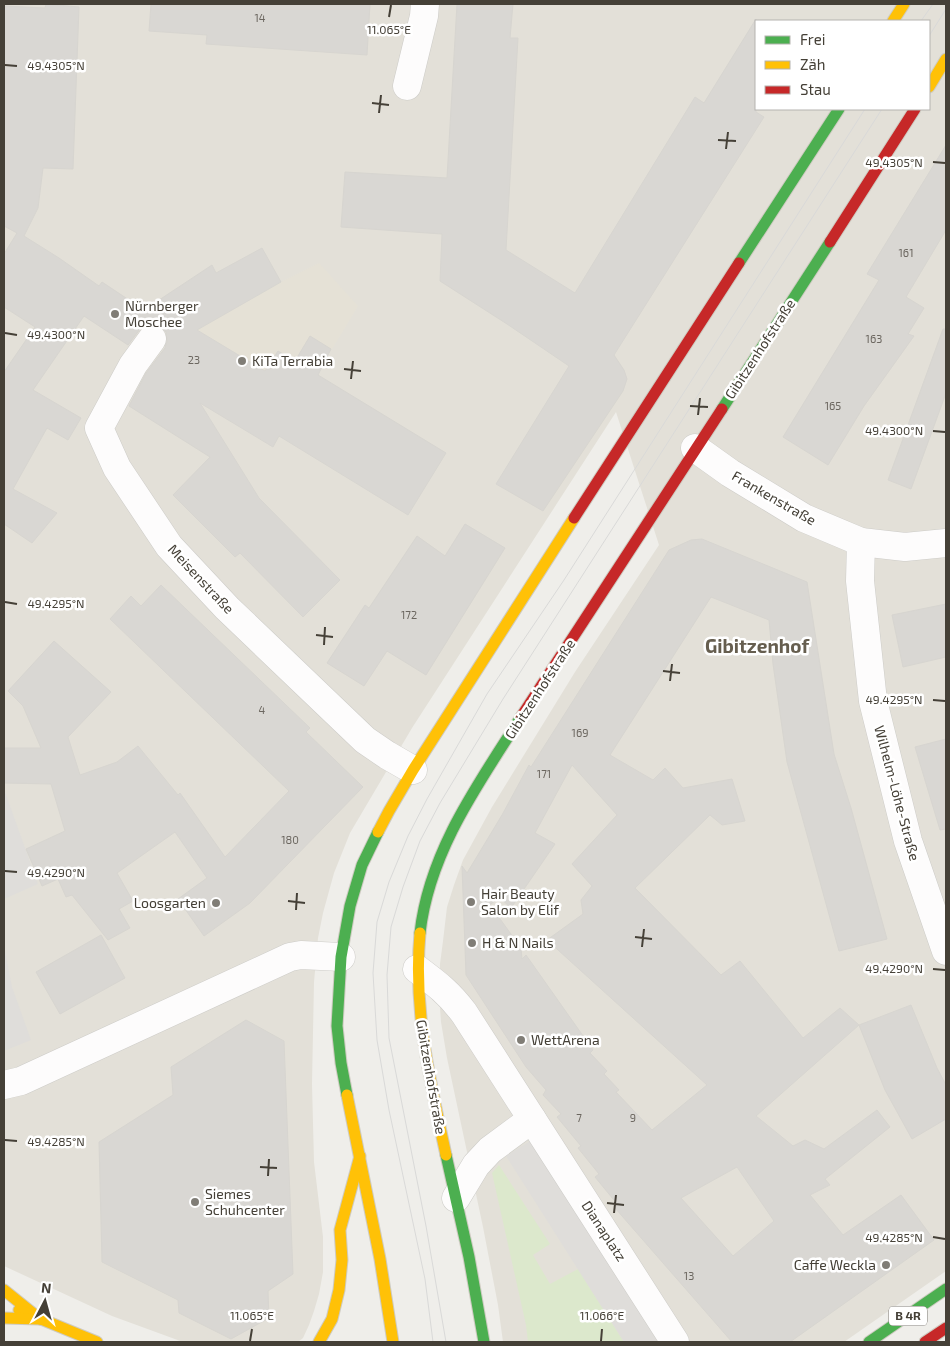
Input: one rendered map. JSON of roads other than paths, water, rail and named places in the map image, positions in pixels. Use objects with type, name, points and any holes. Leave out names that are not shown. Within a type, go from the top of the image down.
[{"type":"main road","points":[[894,20],[904,4]]},
{"type":"main road","points":[[930,85],[946,59]]},
{"type":"main road","points":[[392,1342],[379,1250],[341,1063],[338,1038],[341,958],[350,906],[362,865],[389,811],[413,770],[838,110]]},
{"type":"main road","name":"Gibitzenhofstraße","points":[[484,1342],[473,1273],[442,1135],[421,1025],[417,969],[424,905],[431,880],[455,825],[480,780],[914,110]]},
{"type":"main road","points":[[319,1342],[332,1319],[340,1290],[342,1260],[340,1230],[360,1156]]},
{"type":"main road","name":"B 4R","points":[[869,1342],[946,1289]]},
{"type":"main road","points":[[4,1290],[40,1319]]},
{"type":"main road","points":[[4,1304],[97,1342]]},
{"type":"main road","points":[[4,1318],[40,1319]]},
{"type":"main road","name":"B 4R","points":[[925,1342],[946,1328]]},
{"type":"street","points":[[407,86],[424,16],[425,4]]},
{"type":"street","name":"Meisenstraße","points":[[152,339],[133,365],[99,428],[117,468],[169,546],[228,608],[365,740],[413,770]]},
{"type":"street","name":"Frankenstraße","points":[[695,448],[730,473],[804,518],[861,542],[905,547],[946,543]]},
{"type":"street","name":"Wilhelm-Löhe-Straße","points":[[861,542],[860,581],[873,701],[908,841],[946,951]]},
{"type":"street","points":[[4,1085],[21,1081],[286,959],[301,955],[341,958]]},
{"type":"street","name":"Dianaplatz","points":[[417,969],[442,987],[464,1013],[676,1342]]},
{"type":"street","points":[[456,1198],[476,1165],[490,1150],[532,1119]]},
{"type":"tram line","points":[[922,20],[933,4]]},
{"type":"tram line","points":[[930,34],[946,9]]},
{"type":"tram line","points":[[433,1342],[425,1279],[389,1110],[377,1040],[373,973],[377,922],[389,882],[408,836],[427,799],[487,694],[564,580],[864,110]]},
{"type":"tram line","points":[[446,1342],[426,1226],[389,1038],[387,975],[391,927],[403,887],[420,841],[440,803],[503,699],[881,110]]},
{"type":"place","name":"Nürnberger Moschee","points":[[115,314]]},
{"type":"place","name":"KiTa Terrabia","points":[[242,361]]},
{"type":"place","name":"Hair Beauty Salon by Elif","points":[[471,902]]},
{"type":"place","name":"Loosgarten","points":[[216,903]]},
{"type":"place","name":"H & N Nails","points":[[472,943]]},
{"type":"place","name":"WettArena","points":[[521,1040]]},
{"type":"place","name":"Siemes Schuhcenter","points":[[195,1202]]},
{"type":"place","name":"Caffe Weckla","points":[[886,1265]]},
{"type":"district","name":"Gibitzenhof","points":[[757,646]]}]
